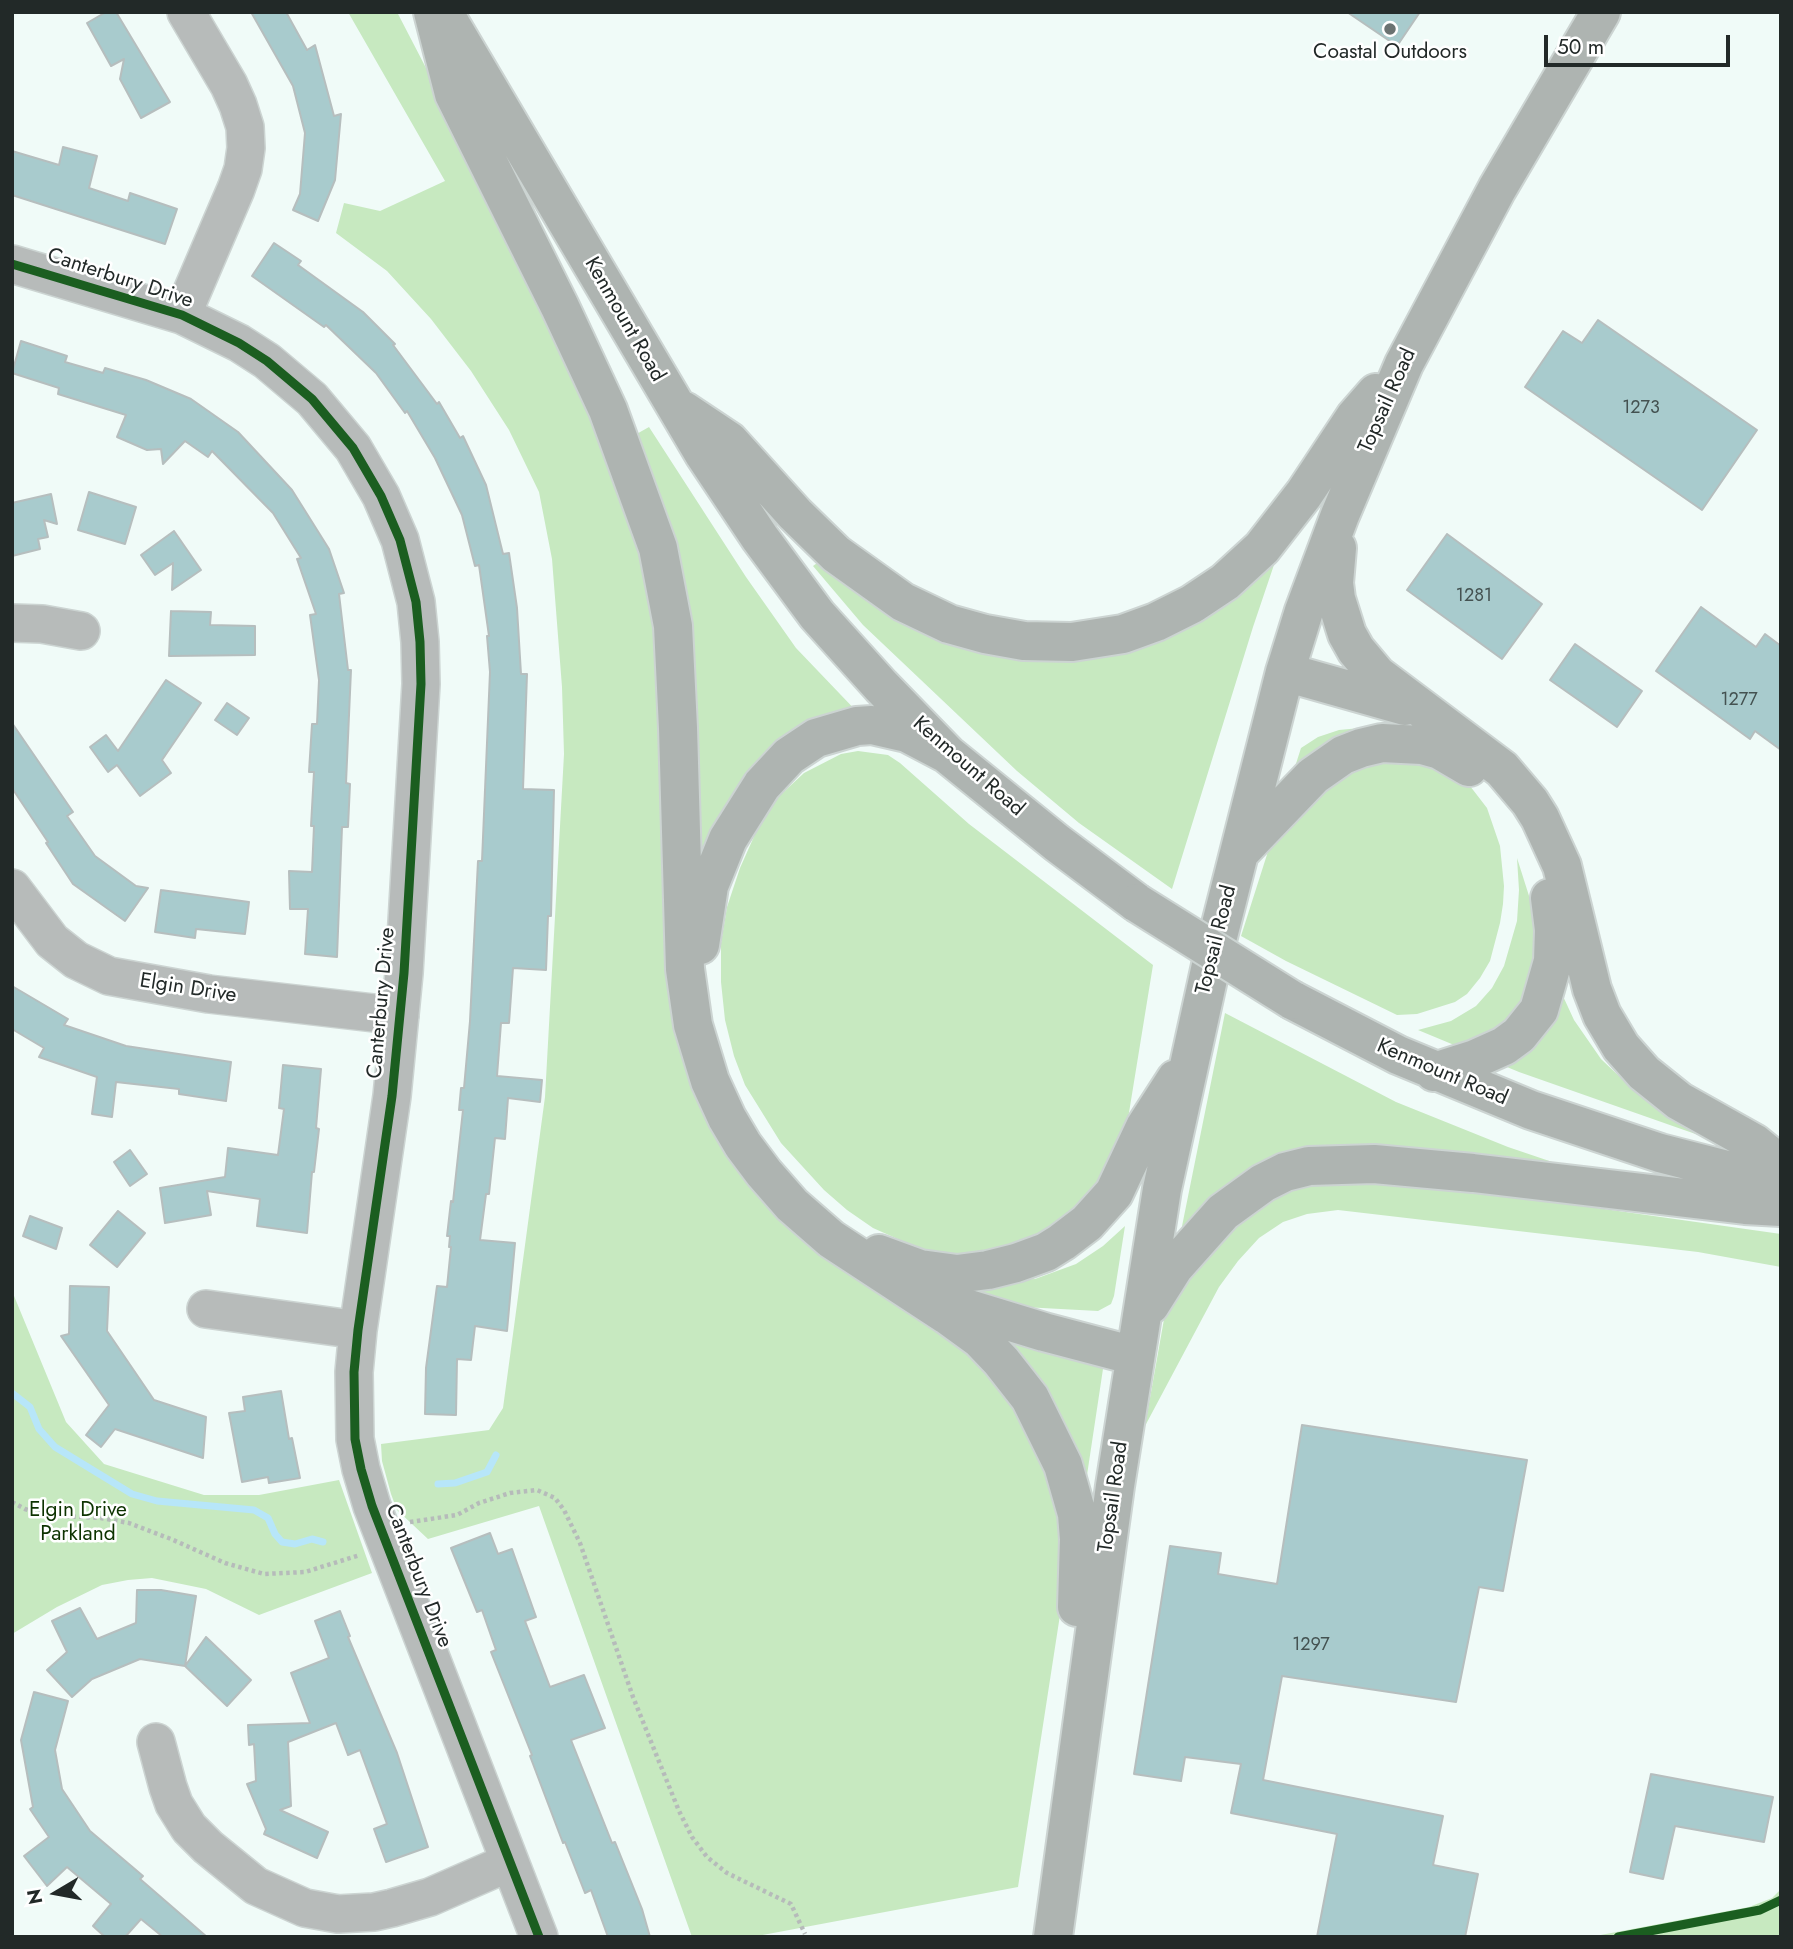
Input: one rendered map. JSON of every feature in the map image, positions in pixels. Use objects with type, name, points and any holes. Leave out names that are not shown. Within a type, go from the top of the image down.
[{"type":"main road","points":[[433,12],[454,94],[608,410],[658,548],[671,613],[674,651],[685,969],[693,1025],[710,1081],[727,1118],[743,1144],[792,1205],[831,1239],[980,1339],[1030,1398],[1063,1465],[1077,1514],[1079,1749]]},
{"type":"main road","name":"Kenmount Road","points":[[443,12],[673,404],[760,538],[817,615],[947,754],[1058,844],[1137,903],[1292,1000],[1344,1029],[1434,1072],[1583,1129],[1686,1160],[1781,1184]]},
{"type":"main road","name":"Topsail Road","points":[[1053,1937],[1161,1189],[1238,853],[1285,672],[1304,611],[1340,515],[1404,363],[1497,189],[1601,12]]},
{"type":"main road","points":[[673,404],[729,441],[795,514],[836,554],[858,572],[903,601],[949,624],[985,634],[1024,641],[1072,642],[1124,634],[1156,622],[1192,604],[1231,577],[1262,548],[1304,494],[1355,417],[1404,363]]},
{"type":"main road","points":[[1340,515],[1334,583],[1338,608],[1347,634],[1356,650],[1377,675],[1432,719],[1502,769],[1530,802],[1562,866],[1592,989],[1602,1015],[1621,1047],[1644,1073],[1679,1101],[1754,1143],[1781,1164]]},
{"type":"main road","points":[[1285,672],[1397,703],[1432,719]]},
{"type":"main road","points":[[947,754],[907,733],[883,727],[858,726],[829,732],[803,746],[774,772],[750,801],[727,839],[709,886],[702,921],[700,962],[711,1034],[729,1087],[745,1121],[790,1184],[834,1226],[880,1255],[900,1264],[932,1272],[957,1274],[988,1270],[1046,1252],[1074,1234],[1107,1203],[1121,1182],[1145,1127],[1189,1059]]},
{"type":"main road","points":[[1238,853],[1313,776],[1343,755],[1382,743],[1402,742],[1440,750],[1473,770],[1500,794],[1530,835],[1550,892],[1554,937],[1549,979],[1539,1010],[1519,1035],[1490,1053],[1434,1072]]},
{"type":"main road","points":[[1142,1318],[1174,1267],[1223,1212],[1263,1183],[1285,1172],[1309,1166],[1348,1163],[1386,1165],[1781,1207]]},
{"type":"main road","points":[[907,1289],[985,1316],[1135,1356]]},
{"type":"street","points":[[183,315],[236,189],[246,148],[245,127],[234,95],[186,12]]},
{"type":"street","name":"Canterbury Drive","points":[[12,264],[183,315],[257,354],[292,381],[327,415],[353,447],[369,473],[400,540],[416,602],[421,670],[400,1016],[392,1096],[358,1330],[354,1372],[355,1439],[361,1469],[383,1534],[539,1937]]},
{"type":"street","points":[[12,623],[42,624],[81,631]]},
{"type":"street","name":"Elgin Drive","points":[[12,888],[57,946],[76,960],[109,976],[209,994],[400,1016]]},
{"type":"street","points":[[206,1309],[358,1330]]},
{"type":"street","points":[[156,1742],[174,1804],[190,1828],[208,1847],[256,1886],[305,1908],[338,1914],[392,1908],[429,1897],[510,1862]]},
{"type":"path","points":[[12,1502],[44,1515],[100,1518],[129,1523],[225,1563],[264,1574],[290,1574],[321,1568],[383,1534],[419,1522],[457,1515],[487,1500],[523,1491],[544,1492],[555,1498],[564,1510],[580,1543],[633,1697],[679,1811],[692,1836],[707,1857],[727,1873],[791,1904],[805,1934]]},
{"type":"green space","points":[[348,12],[397,12],[552,311],[649,555],[708,1111],[995,1372],[1063,1493],[1060,1615],[1018,1887],[752,1937],[692,1937],[539,1506],[428,1539],[397,1510],[391,1494],[382,1461],[381,1444],[489,1430],[503,1408],[545,1097],[564,754],[562,687],[552,559],[539,492],[509,430],[471,371],[431,319],[387,271],[336,233],[344,203],[380,211],[445,181]]},
{"type":"green space","points":[[649,427],[746,577],[796,648],[862,717],[832,723],[697,887],[633,436]]},
{"type":"green space","points":[[1306,470],[1253,627],[1172,889],[1079,823],[1017,771],[863,625],[813,566],[831,553],[888,593],[1055,642],[1205,583]]},
{"type":"green space","points":[[1339,730],[1382,730],[1460,773],[1487,808],[1500,846],[1503,904],[1490,961],[1467,994],[1455,1002],[1417,1014],[1397,1015],[1241,936],[1301,748],[1318,737]]},
{"type":"green space","points":[[858,751],[888,755],[900,763],[969,824],[1153,965],[1113,1211],[1085,1233],[956,1256],[929,1251],[900,1240],[873,1228],[824,1190],[781,1143],[745,1085],[725,1020],[721,982],[721,943],[727,907],[740,868],[756,832],[776,799],[804,773],[841,754]]},
{"type":"green space","points":[[1517,858],[1556,981],[1574,1020],[1601,1059],[1639,1095],[1704,1137],[1519,1072],[1418,1030],[1451,1021],[1476,1006],[1492,988],[1504,966],[1517,921]]},
{"type":"green space","points":[[1225,1013],[1396,1102],[1508,1147],[1570,1168],[1356,1152],[1178,1246]]},
{"type":"green space","points":[[1305,1179],[1399,1180],[1781,1234],[1781,1267],[1698,1252],[1338,1210],[1307,1214],[1283,1222],[1259,1238],[1238,1261],[1219,1287],[1145,1426],[1166,1308],[1237,1218]]},
{"type":"green space","points":[[1125,1226],[1114,1296],[1111,1304],[1098,1311],[986,1305],[886,1256],[1016,1280],[1035,1279],[1076,1264],[1103,1246]]},
{"type":"green space","name":"Elgin Drive Parkland","points":[[12,1291],[66,1422],[104,1464],[204,1495],[259,1495],[339,1480],[372,1573],[259,1615],[206,1589],[152,1578],[128,1580],[102,1585],[57,1607],[12,1634]]},
{"type":"green space","points":[[989,1320],[1106,1349],[1084,1495]]},
{"type":"green space","points":[[1781,1889],[1781,1937],[1590,1937],[1749,1907],[1772,1898]]},
{"type":"building","points":[[106,12],[116,12],[170,102],[141,118],[120,79],[124,59],[111,66],[87,23]]},
{"type":"building","points":[[251,12],[286,12],[307,50],[315,45],[334,116],[341,114],[335,180],[318,221],[293,210],[300,194],[305,133],[293,86]]},
{"type":"building","name":"Coastal Outdoors","points":[[1347,12],[1420,12],[1397,46]]},
{"type":"building","points":[[63,147],[97,156],[89,188],[128,201],[130,193],[177,209],[165,244],[12,195],[12,151],[59,165]]},
{"type":"building","points":[[274,243],[301,261],[298,265],[363,312],[395,344],[393,345],[437,404],[439,402],[460,438],[463,436],[486,485],[503,554],[509,553],[517,608],[521,674],[527,674],[523,789],[554,790],[551,916],[548,916],[546,970],[513,968],[509,1023],[501,1023],[497,1076],[542,1080],[540,1102],[508,1098],[505,1139],[495,1138],[489,1194],[486,1194],[480,1240],[515,1243],[507,1331],[475,1326],[471,1360],[457,1359],[456,1415],[425,1414],[426,1368],[437,1286],[447,1287],[451,1247],[450,1236],[447,1236],[463,1110],[459,1110],[461,1088],[464,1088],[470,1021],[478,861],[482,861],[490,672],[489,636],[479,565],[475,566],[462,515],[435,458],[407,411],[405,413],[376,373],[326,325],[324,327],[252,276]]},
{"type":"building","points":[[1598,320],[1757,430],[1702,510],[1525,387],[1563,331],[1582,343]]},
{"type":"building","points":[[21,341],[67,356],[65,362],[103,373],[105,368],[146,380],[191,399],[238,432],[292,490],[329,549],[344,593],[339,594],[348,670],[351,670],[346,783],[350,784],[348,827],[342,827],[337,957],[305,954],[308,909],[290,909],[289,871],[312,872],[314,772],[309,772],[312,724],[317,724],[319,680],[310,615],[316,614],[297,559],[301,558],[273,513],[212,451],[208,457],[185,441],[163,464],[161,449],[147,450],[117,437],[126,415],[58,394],[59,388],[12,373]]},
{"type":"building","points":[[89,492],[136,507],[125,544],[78,530]]},
{"type":"building","points":[[51,494],[57,524],[44,520],[48,537],[38,539],[40,549],[12,556],[12,503]]},
{"type":"building","points":[[174,531],[201,570],[172,590],[173,563],[155,575],[141,555]]},
{"type":"building","points":[[1447,534],[1542,604],[1502,659],[1407,590]]},
{"type":"building","points":[[1701,607],[1756,647],[1765,634],[1781,646],[1781,750],[1755,731],[1750,739],[1656,671]]},
{"type":"building","points":[[171,611],[211,612],[210,625],[255,626],[255,655],[169,656]]},
{"type":"building","points":[[1575,644],[1642,691],[1617,727],[1550,680]]},
{"type":"building","points":[[166,680],[201,703],[162,760],[171,773],[140,796],[117,765],[108,772],[90,747],[106,735],[118,751]]},
{"type":"building","points":[[227,703],[249,718],[237,735],[215,720]]},
{"type":"building","points":[[12,723],[73,812],[67,816],[95,856],[136,886],[148,888],[125,921],[73,884],[12,788]]},
{"type":"building","points":[[161,890],[249,902],[245,934],[196,929],[195,938],[155,932]]},
{"type":"building","points":[[12,986],[68,1019],[64,1025],[126,1046],[231,1062],[226,1101],[179,1094],[179,1089],[116,1082],[112,1117],[92,1114],[97,1077],[39,1057],[44,1048],[12,1029]]},
{"type":"building","points":[[283,1065],[321,1069],[316,1128],[319,1129],[307,1233],[257,1226],[260,1199],[207,1191],[211,1215],[165,1223],[160,1188],[225,1177],[228,1148],[278,1155],[284,1109],[279,1108]]},
{"type":"building","points":[[130,1150],[147,1174],[130,1186],[114,1162]]},
{"type":"building","points":[[118,1211],[145,1233],[117,1267],[90,1245]]},
{"type":"building","points":[[30,1216],[62,1228],[56,1249],[23,1236]]},
{"type":"building","points":[[70,1286],[109,1287],[107,1331],[154,1400],[206,1417],[203,1458],[115,1429],[101,1447],[86,1435],[109,1405],[61,1336],[69,1334]]},
{"type":"building","points":[[281,1391],[289,1439],[292,1438],[300,1478],[269,1483],[268,1477],[242,1482],[229,1413],[245,1411],[243,1397]]},
{"type":"building","points":[[1302,1425],[1527,1460],[1503,1591],[1479,1587],[1456,1702],[1282,1676],[1263,1780],[1443,1816],[1433,1865],[1478,1874],[1465,1937],[1317,1937],[1337,1834],[1231,1813],[1241,1764],[1185,1757],[1181,1781],[1134,1774],[1170,1546],[1221,1553],[1218,1574],[1277,1584]]},
{"type":"building","points":[[490,1533],[498,1554],[512,1549],[536,1617],[525,1621],[550,1687],[584,1675],[605,1728],[571,1740],[642,1909],[650,1937],[608,1937],[591,1890],[585,1893],[565,1842],[563,1843],[491,1652],[496,1650],[482,1610],[477,1612],[451,1548]]},
{"type":"building","points":[[137,1590],[161,1590],[196,1596],[185,1666],[140,1659],[92,1679],[72,1697],[47,1670],[67,1652],[52,1621],[80,1608],[97,1639],[136,1623]]},
{"type":"building","points":[[340,1611],[350,1636],[348,1637],[397,1753],[428,1847],[386,1862],[374,1829],[387,1824],[360,1750],[348,1755],[336,1723],[288,1742],[291,1806],[280,1810],[328,1832],[317,1858],[264,1834],[266,1829],[247,1784],[256,1781],[254,1744],[249,1745],[248,1725],[310,1723],[291,1673],[329,1658],[315,1621]]},
{"type":"building","points":[[206,1637],[251,1680],[227,1706],[185,1666]]},
{"type":"building","points":[[34,1692],[68,1701],[55,1750],[62,1789],[90,1831],[143,1876],[140,1879],[207,1937],[163,1937],[141,1919],[125,1937],[105,1937],[93,1926],[111,1904],[67,1867],[47,1886],[24,1856],[49,1837],[30,1809],[33,1807],[21,1740]]},
{"type":"building","points":[[1651,1774],[1773,1797],[1764,1842],[1675,1826],[1663,1879],[1630,1872]]},
{"type":"waterway","points":[[12,1393],[30,1407],[39,1429],[55,1447],[132,1494],[157,1501],[254,1510],[268,1518],[282,1542],[295,1544],[312,1539],[323,1542]]},
{"type":"waterway","points":[[438,1484],[455,1483],[487,1472],[496,1455]]},
{"type":"cycle path","points":[[12,264],[182,315],[239,343],[267,361],[312,399],[353,448],[381,496],[400,540],[416,602],[421,684],[404,973],[392,1096],[358,1330],[354,1372],[355,1439],[372,1506],[539,1937]]},
{"type":"cycle path","points":[[1618,1937],[1760,1910],[1781,1900]]},
{"type":"place","name":"Coastal Outdoors","points":[[1390,29]]}]
